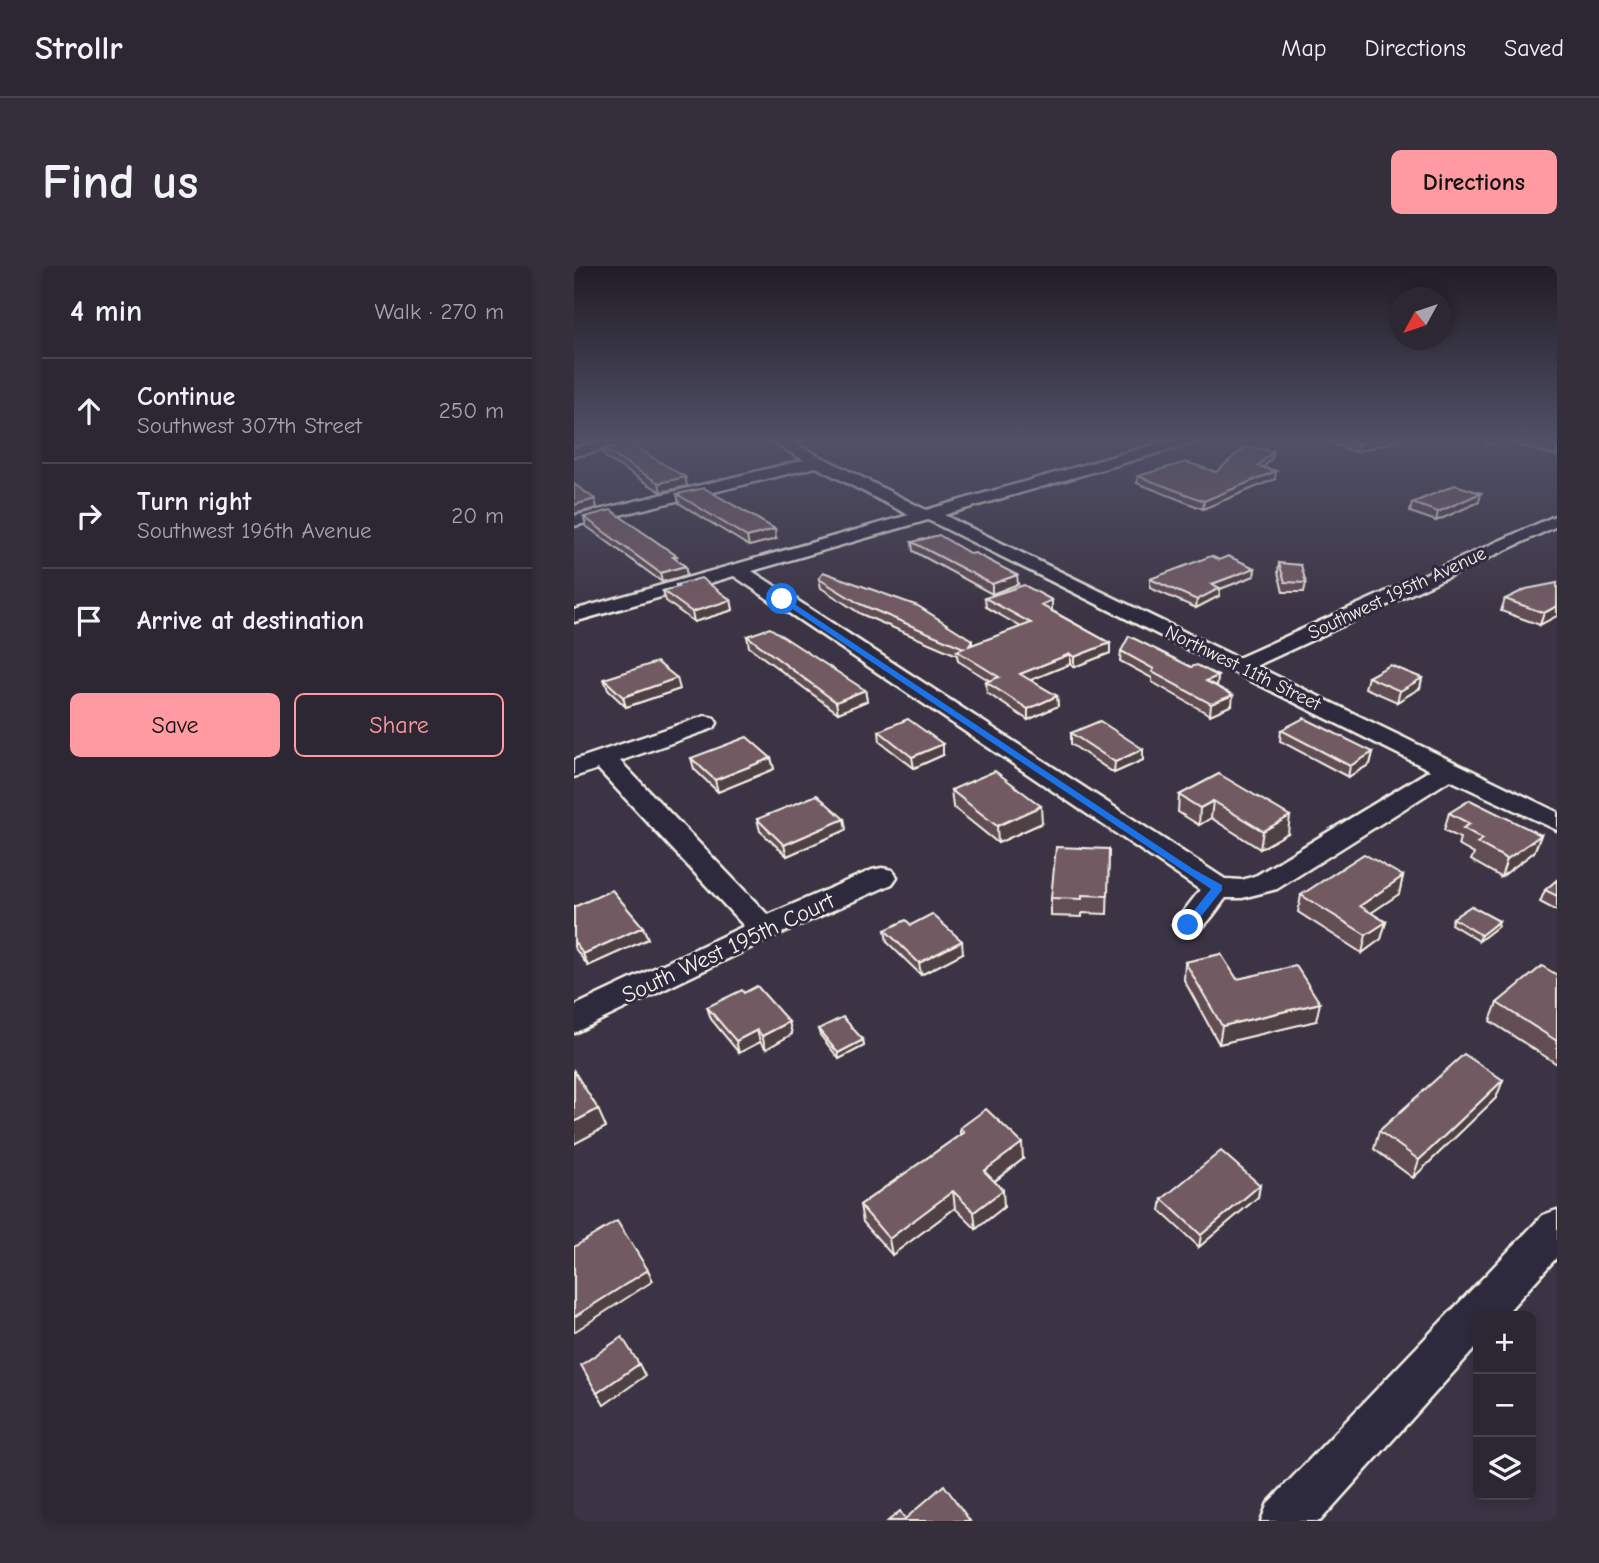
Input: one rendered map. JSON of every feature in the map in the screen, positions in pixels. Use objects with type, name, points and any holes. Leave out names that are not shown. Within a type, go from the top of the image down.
[{"type":"street","points":[[574,521],[670,498]]},
{"type":"street","name":"Northwest 11th Street","points":[[889,498],[1557,822]]},
{"type":"street","points":[[574,616],[990,498]]},
{"type":"street","name":"Southwest 195th Avenue","points":[[1237,666],[1557,520]]},
{"type":"street","points":[[736,569],[1218,888],[1242,890],[1267,882],[1449,769]]},
{"type":"street","points":[[574,769],[705,723]]},
{"type":"street","points":[[603,759],[764,929]]},
{"type":"street","name":"South West 195th Court","points":[[574,1021],[764,929],[882,877]]},
{"type":"street","points":[[1188,925],[1218,888]]},
{"type":"street","points":[[1286,1521],[1557,1228]]},
{"type":"building","points":[[574,498],[595,499],[574,505]]},
{"type":"building","points":[[683,498],[721,498],[775,529],[747,537]]},
{"type":"building","points":[[1425,498],[1471,498],[1438,512],[1412,503]]},
{"type":"building","points":[[611,510],[677,556],[673,557],[685,566],[660,573],[584,517]]},
{"type":"building","points":[[939,535],[971,554],[975,553],[1017,575],[992,584],[912,542]]},
{"type":"building","points":[[1211,556],[1219,560],[1228,556],[1255,568],[1212,584],[1220,588],[1197,600],[1150,579]]},
{"type":"building","points":[[1279,563],[1301,565],[1306,583],[1285,582]]},
{"type":"building","points":[[823,572],[918,606],[972,640],[969,646],[1031,623],[985,598],[1024,585],[1052,600],[1041,605],[1110,643],[1074,657],[1070,654],[1020,674],[1057,696],[1028,709],[986,682],[999,677],[957,651],[964,648],[860,604],[819,579]]},
{"type":"building","points":[[701,578],[731,600],[692,612],[663,591],[678,587],[676,585]]},
{"type":"building","points":[[1557,583],[1557,606],[1544,613],[1505,599],[1526,589]]},
{"type":"building","points":[[770,628],[865,690],[836,702],[747,636]]},
{"type":"building","points":[[1129,636],[1191,667],[1197,665],[1218,676],[1206,681],[1233,695],[1211,704],[1152,672],[1154,669],[1121,651]]},
{"type":"building","points":[[657,662],[677,678],[623,697],[604,679]]},
{"type":"building","points":[[1390,665],[1422,678],[1400,691],[1368,677]]},
{"type":"building","points":[[1304,718],[1373,752],[1350,766],[1281,730]]},
{"type":"building","points":[[908,719],[943,744],[912,757],[879,731]]},
{"type":"building","points":[[1100,721],[1143,749],[1115,762],[1071,733]]},
{"type":"building","points":[[747,737],[771,758],[715,780],[691,758]]},
{"type":"building","points":[[995,771],[1041,806],[997,826],[951,790]]},
{"type":"building","points":[[1219,774],[1290,816],[1263,831],[1213,801],[1200,808],[1179,795]]},
{"type":"building","points":[[817,795],[844,819],[784,845],[757,819]]},
{"type":"building","points":[[1470,800],[1541,835],[1507,859],[1477,843],[1483,839],[1463,828],[1470,824],[1449,813]]},
{"type":"building","points":[[1056,847],[1109,849],[1108,896],[1051,898]]},
{"type":"building","points":[[1364,854],[1403,876],[1360,906],[1386,922],[1366,935],[1301,895]]},
{"type":"building","points":[[1557,880],[1557,896],[1545,890]]},
{"type":"building","points":[[612,890],[643,927],[583,954],[574,941],[574,907]]},
{"type":"building","points":[[1471,906],[1499,921],[1481,935],[1453,918]]},
{"type":"building","points":[[932,914],[962,941],[919,963],[885,930],[906,920],[911,925]]},
{"type":"building","points":[[1221,954],[1237,979],[1296,966],[1320,1003],[1222,1026],[1185,962]]},
{"type":"building","points":[[1542,966],[1557,975],[1557,1041],[1497,1003]]},
{"type":"building","points":[[757,986],[789,1022],[762,1036],[757,1030],[736,1041],[707,1007],[742,990],[744,993]]},
{"type":"building","points":[[843,1017],[863,1040],[838,1053],[818,1029]]},
{"type":"building","points":[[1464,1054],[1503,1080],[1419,1160],[1379,1131]]},
{"type":"building","points":[[574,1071],[598,1109],[574,1122]]},
{"type":"building","points":[[986,1109],[1022,1143],[984,1171],[1003,1190],[974,1212],[953,1191],[889,1239],[860,1205],[964,1132],[960,1128]]},
{"type":"building","points":[[1221,1151],[1260,1185],[1201,1235],[1162,1199]]},
{"type":"building","points":[[617,1221],[648,1270],[574,1317],[574,1247]]},
{"type":"building","points":[[622,1337],[639,1364],[597,1393],[581,1365]]},
{"type":"building","points":[[944,1485],[970,1521],[888,1521],[900,1511],[905,1519]]},
{"type":"route","points":[[782,599],[1218,888],[1188,925]]}]
